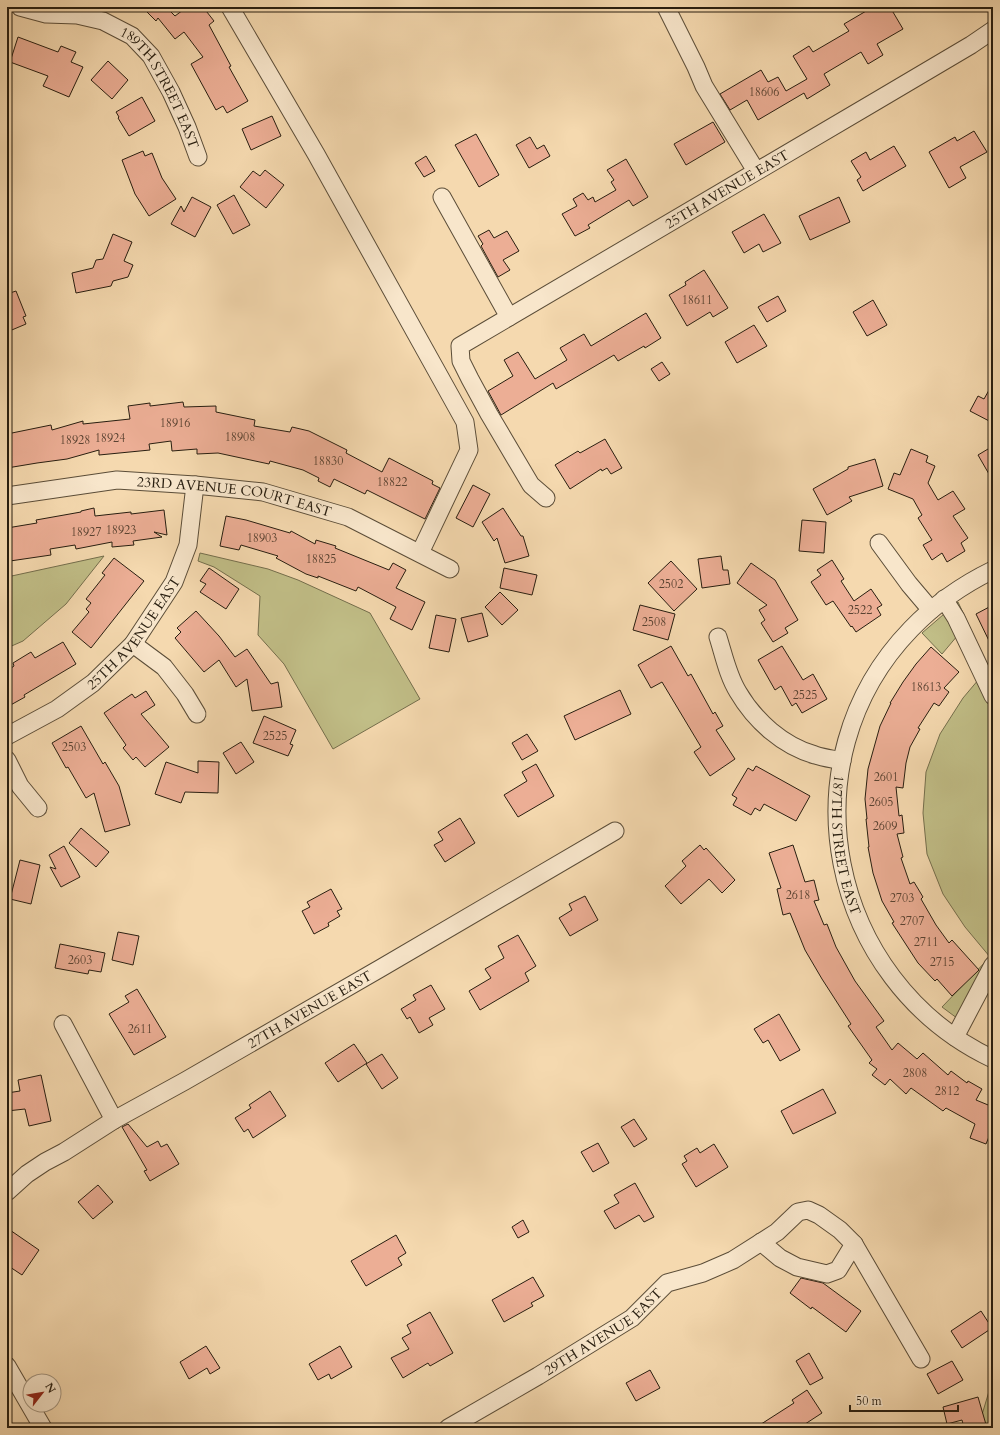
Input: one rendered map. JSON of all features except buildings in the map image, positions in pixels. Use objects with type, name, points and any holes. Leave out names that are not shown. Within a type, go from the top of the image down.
[{"type":"street","name":"189TH STREET EAST","points":[[20,7],[46,14],[77,15],[103,21],[132,36],[150,56],[171,92],[198,156]]},
{"type":"street","points":[[230,7],[316,154],[465,422],[469,450],[420,553]]},
{"type":"street","points":[[666,7],[704,86],[756,171]]},
{"type":"street","name":"25TH AVENUE EAST","points":[[546,498],[531,485],[489,414],[462,361],[460,346],[878,100],[993,30]]},
{"type":"street","points":[[442,197],[510,317]]},
{"type":"street","name":"23RD AVENUE COURT EAST","points":[[7,496],[118,480],[194,484],[263,492],[348,516],[450,569]]},
{"type":"street","name":"25TH AVENUE EAST","points":[[7,736],[57,709],[93,682],[133,644],[174,582],[188,545],[194,484]]},
{"type":"street","points":[[879,543],[909,584],[956,618],[993,696]]},
{"type":"street","points":[[842,761],[854,720],[865,694],[876,674],[897,645],[910,629],[937,604],[971,581],[993,570]]},
{"type":"street","name":"187TH STREET EAST","points":[[718,638],[730,675],[738,692],[749,709],[763,725],[781,739],[797,748],[814,755],[842,761],[838,786],[837,807],[838,842],[843,870],[850,898],[860,924],[873,950],[888,973],[909,999],[937,1024],[973,1049],[993,1059]]},
{"type":"street","points":[[133,644],[164,667],[185,694],[197,714]]},
{"type":"street","points":[[7,760],[20,786],[38,808]]},
{"type":"street","name":"27TH AVENUE EAST","points":[[7,1192],[26,1174],[114,1120],[185,1081],[615,831]]},
{"type":"street","points":[[954,1037],[993,965]]},
{"type":"street","points":[[62,1024],[114,1120]]},
{"type":"street","name":"29TH AVENUE EAST","points":[[448,1428],[538,1376],[632,1318],[667,1283],[703,1273],[733,1260],[777,1232],[798,1212],[808,1210],[819,1215],[840,1230],[854,1244],[921,1359]]},
{"type":"street","points":[[760,1242],[780,1258],[797,1267],[826,1274],[838,1270],[854,1244]]},
{"type":"street","points":[[7,1366],[43,1428]]},
{"type":"shaded area","points":[[200,553],[268,569],[298,580],[370,613],[420,699],[333,749],[284,664],[258,635],[260,596],[214,567],[198,561]]},
{"type":"shaded area","points":[[104,556],[66,604],[23,641],[7,648],[7,577]]},
{"type":"shaded area","points":[[958,602],[993,677],[993,982],[969,1027],[942,1007],[990,957],[965,927],[943,894],[927,854],[923,813],[926,772],[940,734],[963,698],[979,679],[958,635],[942,654],[922,633]]},
{"type":"shaded area","points":[[993,1378],[993,1428],[978,1428]]}]
